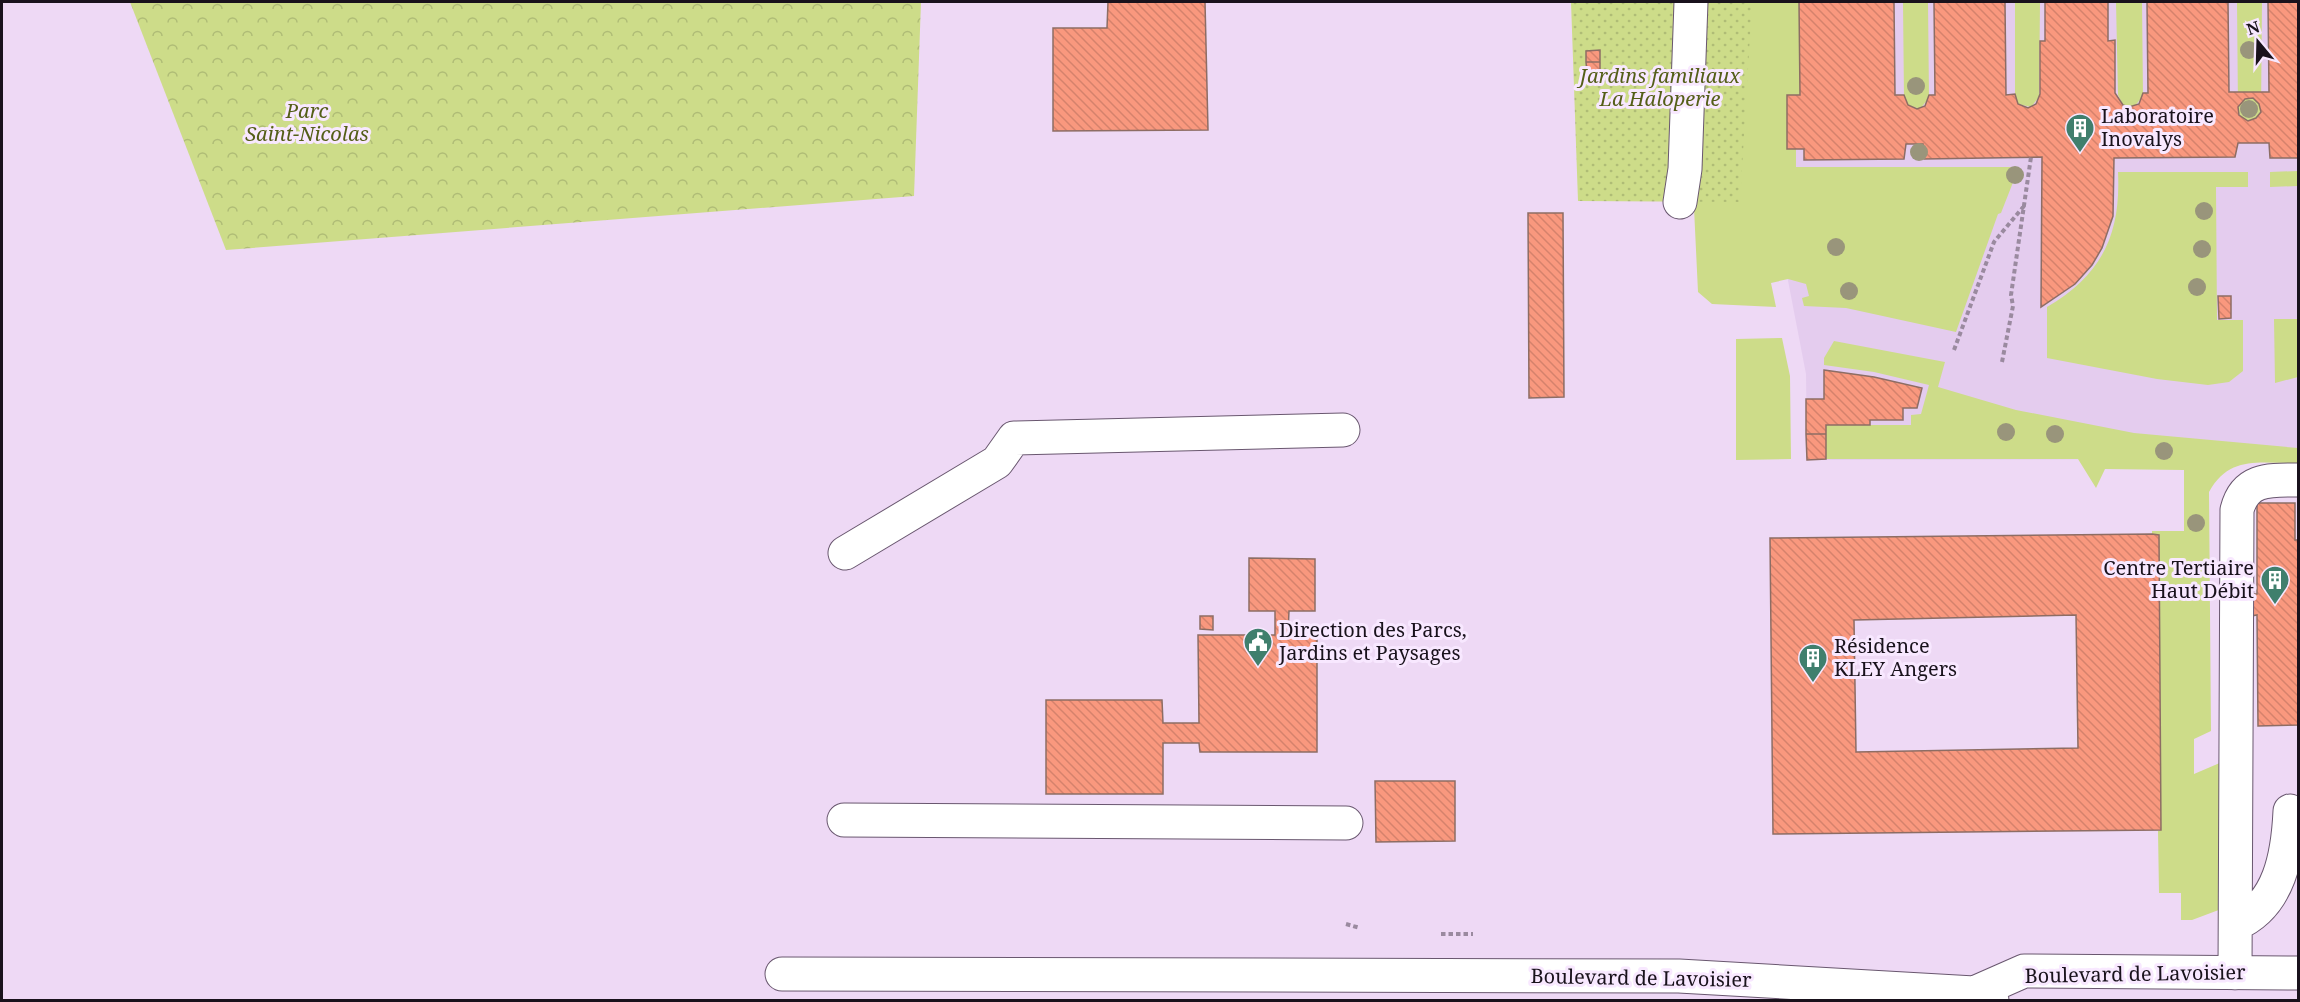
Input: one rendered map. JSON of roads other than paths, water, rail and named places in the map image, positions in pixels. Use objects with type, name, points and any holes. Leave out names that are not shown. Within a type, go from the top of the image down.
[{"type":"street","points":[[1680,202],[1685,169],[1691,2]]},
{"type":"street","points":[[845,553],[997,462],[1014,438],[1343,430]]},
{"type":"street","points":[[2235,973],[2236,510],[2245,490],[2254,484],[2264,480],[2298,480]]},
{"type":"street","points":[[2236,924],[2260,910],[2275,886],[2286,848],[2290,811]]},
{"type":"street","points":[[844,820],[1346,823]]},
{"type":"street","name":"Boulevard de Lavoisier","points":[[782,974],[1679,976],[1983,997],[2024,971],[2298,973]]},
{"type":"place","name":"Laboratoire Inovalys","points":[[2080,154]]},
{"type":"place","name":"Centre Tertiaire Haut Débit","points":[[2275,606]]},
{"type":"place","name":"Direction des Parcs, Jardins et Paysages","points":[[1258,668]]},
{"type":"place","name":"Résidence KLEY Angers","points":[[1813,684]]},
{"type":"park label","name":"Jardins familiaux La Haloperie","points":[[1660,88]]},
{"type":"park label","name":"Parc Saint-Nicolas","points":[[307,122]]}]
